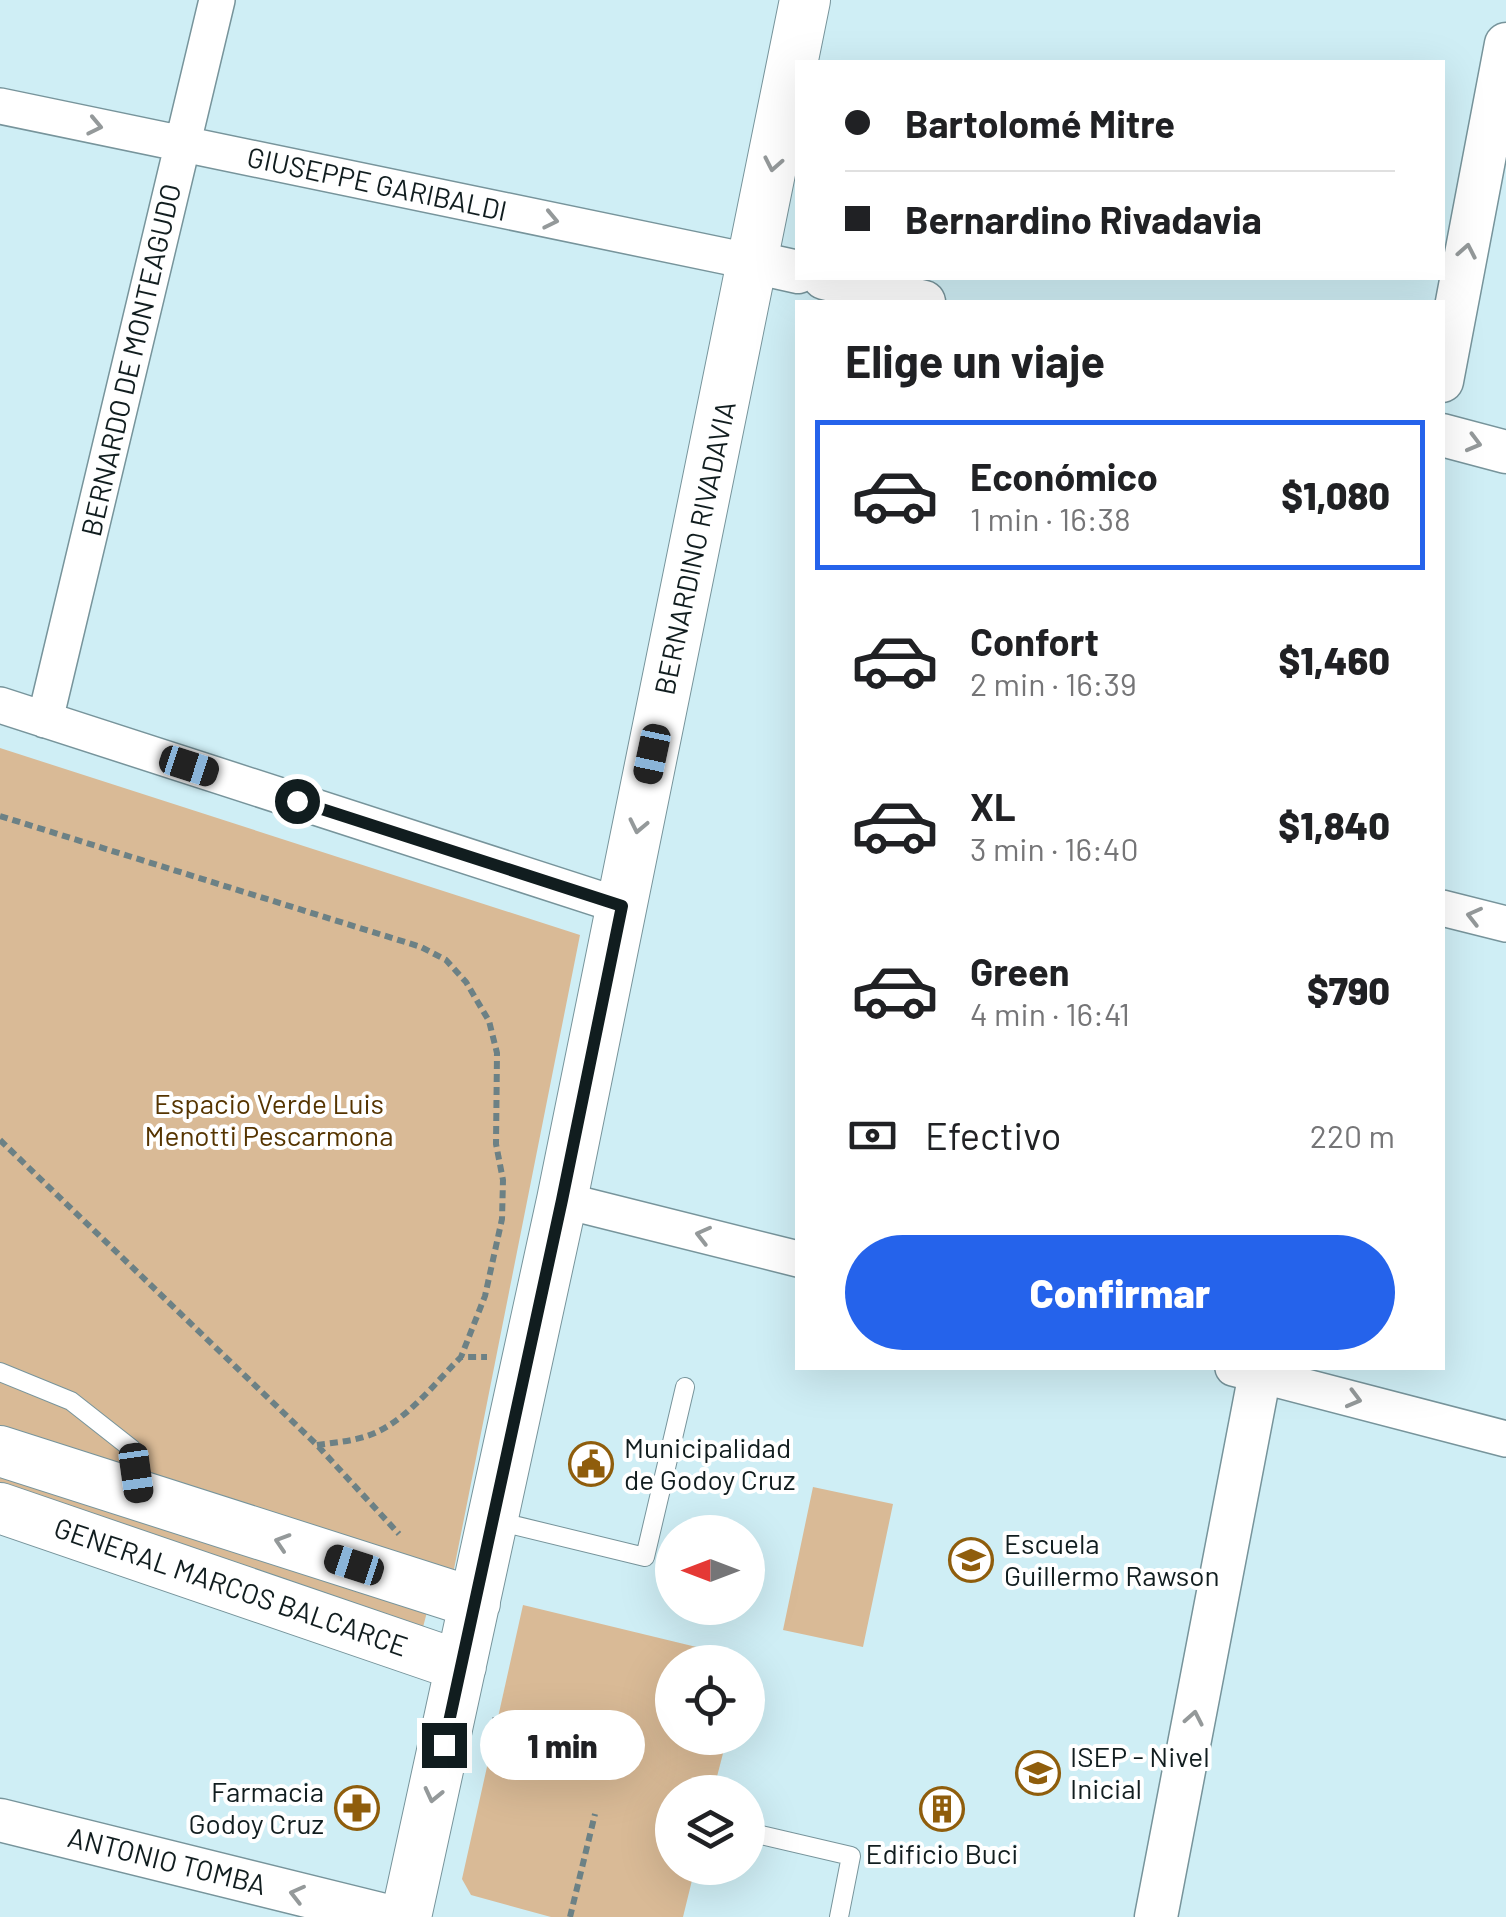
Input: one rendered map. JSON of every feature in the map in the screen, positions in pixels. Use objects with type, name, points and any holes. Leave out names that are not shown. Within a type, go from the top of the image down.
[{"type":"main road","name":"BERNARDINO RIVADAVIA","points":[[798,60],[805,0]]},
{"type":"main road","name":"BERNARDINO RIVADAVIA","points":[[406,1917],[622,906],[776,267],[795,92]]},
{"type":"main road","name":"GENERAL MARCOS BALCARCE","points":[[0,1451],[475,1603]]},
{"type":"main road","name":"GENERAL MARCOS BALCARCE","points":[[0,1508],[456,1688]]},
{"type":"street","name":"BERNARDO DE MONTEAGUDO","points":[[45,720],[217,0]]},
{"type":"street","points":[[1445,366],[1506,44]]},
{"type":"street","name":"GIUSEPPE GARIBALDI","points":[[0,106],[776,267]]},
{"type":"street","points":[[832,280],[916,300]]},
{"type":"street","points":[[1445,436],[1506,452]]},
{"type":"street","points":[[0,705],[622,906]]},
{"type":"street","points":[[1445,909],[1506,924]]},
{"type":"street","points":[[562,1200],[795,1257]]},
{"type":"street","points":[[1156,1917],[1251,1370],[1506,1439]]},
{"type":"street","name":"ANTONIO TOMBA","points":[[0,1820],[392,1917]]},
{"type":"lane","points":[[0,1372],[71,1401],[132,1449],[139,1497]]},
{"type":"lane","points":[[492,1520],[645,1557],[685,1388]]},
{"type":"lane","points":[[765,1837],[852,1856],[839,1917]]},
{"type":"path","points":[[0,816],[420,946],[446,960],[466,982],[489,1020],[498,1053],[496,1144],[503,1180],[502,1219],[485,1296],[461,1357],[409,1410],[380,1431],[354,1440],[316,1445]]},
{"type":"path","points":[[0,1140],[316,1445],[411,1547],[425,1588]]},
{"type":"path","points":[[461,1357],[528,1358]]},
{"type":"path","points":[[456,1688],[544,1732]]},
{"type":"path","points":[[570,1917],[595,1814]]},
{"type":"green space","name":"Espacio Verde Luis Menotti Pescarmona","points":[[0,748],[580,935],[453,1574],[0,1429]]},
{"type":"green space","points":[[0,1470],[427,1612],[422,1631],[0,1488]]},
{"type":"green space","points":[[813,1487],[893,1504],[863,1647],[783,1630]]},
{"type":"green space","points":[[523,1605],[688,1645],[655,1645],[655,1755],[723,1755],[717,1775],[655,1775],[655,1885],[691,1885],[683,1917],[551,1917],[471,1895],[462,1879]]},
{"type":"place","name":"Municipalidad de Godoy Cruz","points":[[591,1464]]},
{"type":"place","name":"Escuela Guillermo Rawson","points":[[971,1560]]},
{"type":"place","name":"ISEP - Nivel Inicial","points":[[1038,1773]]},
{"type":"place","name":"Farmacia Godoy Cruz","points":[[357,1808]]},
{"type":"place","name":"Edificio Buci","points":[[942,1809]]},
{"type":"route","points":[[297,801],[622,906],[444,1745]]}]
